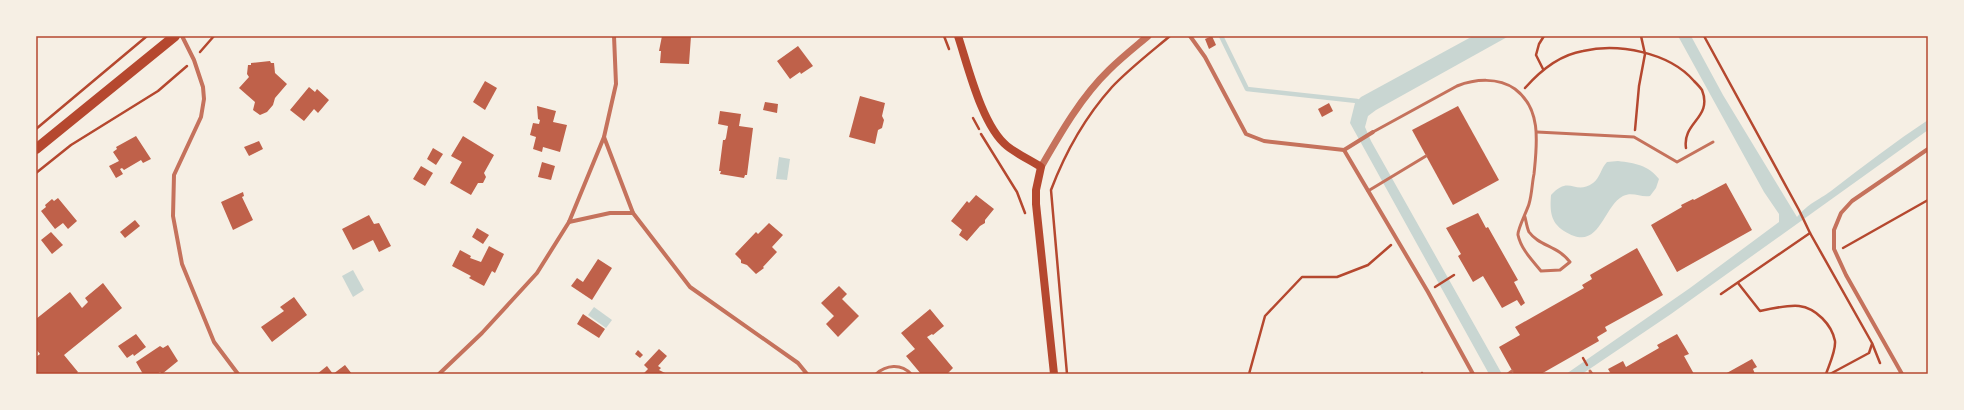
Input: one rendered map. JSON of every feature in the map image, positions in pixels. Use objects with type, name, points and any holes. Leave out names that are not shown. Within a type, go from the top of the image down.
[{"type":"main road","points":[[36,149],[175,36]]},
{"type":"main road","points":[[958,36],[987,118],[996,135],[1006,145],[1041,167],[1036,190],[1036,204],[1054,374]]},
{"type":"street","points":[[182,36],[194,60],[203,87],[203,108],[201,117],[174,175],[173,216],[182,264],[214,342],[238,374]]},
{"type":"street","points":[[439,374],[482,333],[537,273],[569,222],[604,137],[616,84],[614,36]]},
{"type":"street","points":[[1041,167],[1058,136],[1095,86],[1109,70],[1148,36]]},
{"type":"street","points":[[1190,36],[1205,57],[1246,134],[1264,141],[1344,150],[1373,132]]},
{"type":"street","points":[[604,137],[633,213],[690,287],[798,363],[807,374]]},
{"type":"street","points":[[1902,374],[1846,275],[1835,252],[1834,230],[1841,213],[1852,202],[1928,149]]},
{"type":"street","points":[[1344,150],[1398,241],[1473,374]]},
{"type":"street","points":[[569,222],[610,213],[633,213]]},
{"type":"lane","points":[[1373,132],[1457,86],[1470,81],[1484,80],[1511,86],[1520,93],[1530,106],[1537,132],[1538,143],[1530,202],[1518,233],[1522,247],[1541,271],[1560,270],[1570,262],[1563,253],[1538,240],[1528,231],[1525,217]]},
{"type":"lane","points":[[1537,132],[1634,137],[1677,162],[1713,142]]},
{"type":"lane","points":[[1368,191],[1426,156]]},
{"type":"lane","points":[[876,374],[887,366],[895,366],[903,368],[911,374]]},
{"type":"lane","points":[[1508,374],[1512,371]]},
{"type":"path","points":[[36,129],[148,36]]},
{"type":"path","points":[[36,173],[71,145],[158,91],[194,60],[214,36]]},
{"type":"path","points":[[1067,374],[1051,190],[1060,167],[1081,130],[1112,87],[1170,36]]},
{"type":"path","points":[[1543,69],[1536,55],[1539,44],[1544,36]]},
{"type":"path","points":[[1634,137],[1639,86],[1646,54],[1641,36]]},
{"type":"path","points":[[1704,36],[1799,210],[1810,233],[1872,343],[1880,363]]},
{"type":"path","points":[[1520,93],[1543,69],[1550,64],[1581,51],[1608,48],[1646,54],[1675,65],[1689,75],[1701,89],[1705,105],[1701,116],[1687,133],[1685,141],[1687,156]]},
{"type":"path","points":[[995,157],[1017,192]]},
{"type":"path","points":[[1835,252],[1928,200]]},
{"type":"path","points":[[1722,294],[1810,233]]},
{"type":"path","points":[[1248,374],[1264,316],[1302,277],[1337,277],[1368,265],[1398,241]]},
{"type":"path","points":[[1434,288],[1454,275]]},
{"type":"path","points":[[1738,283],[1760,311],[1784,306],[1801,306],[1821,316],[1831,331],[1835,342],[1832,359],[1826,374]]},
{"type":"path","points":[[1830,374],[1869,353],[1872,343]]},
{"type":"shaded area","points":[[1473,36],[1509,36],[1376,110],[1368,116],[1365,127],[1371,141],[1502,374],[1489,374],[1350,123],[1355,103],[1361,97]]},
{"type":"shaded area","points":[[1678,36],[1691,36],[1723,95],[1797,217],[1809,205],[1831,191],[1879,154],[1928,120],[1928,130],[1671,314],[1594,366],[1582,374],[1566,374],[1690,288],[1779,222],[1779,214],[1764,192]]},
{"type":"shaded area","points":[[779,157],[790,159],[787,180],[776,179]]},
{"type":"shaded area","points":[[1618,161],[1641,166],[1655,174],[1659,179],[1656,188],[1650,196],[1630,194],[1623,196],[1610,209],[1593,233],[1585,237],[1576,237],[1559,227],[1553,220],[1551,195],[1563,186],[1568,185],[1581,187],[1593,183],[1607,162]]},
{"type":"shaded area","points":[[353,270],[364,290],[353,297],[342,276]]},
{"type":"shaded area","points":[[594,307],[612,320],[606,328],[588,315]]},
{"type":"building","points":[[662,36],[691,36],[689,64],[660,63],[661,51],[659,51]]},
{"type":"building","points":[[1212,36],[1216,45],[1209,49],[1205,39]]},
{"type":"building","points":[[798,46],[813,66],[790,79],[777,61]]},
{"type":"building","points":[[270,61],[271,63],[274,63],[275,73],[287,84],[275,98],[273,105],[267,112],[260,115],[253,110],[255,102],[239,88],[249,77],[247,74],[248,65],[251,65],[251,63]]},
{"type":"building","points":[[485,81],[497,88],[485,110],[473,102]]},
{"type":"building","points":[[309,87],[315,92],[317,89],[329,100],[318,113],[314,109],[304,121],[290,110]]},
{"type":"building","points":[[860,96],[885,103],[882,116],[884,120],[882,128],[878,130],[875,144],[849,137]]},
{"type":"building","points":[[765,102],[778,104],[777,113],[763,110]]},
{"type":"building","points":[[1329,103],[1333,111],[1322,117],[1318,109]]},
{"type":"building","points":[[537,106],[556,111],[553,122],[567,125],[560,152],[543,147],[542,152],[533,149],[536,137],[530,135],[533,123],[539,124],[540,120],[538,119]]},
{"type":"building","points":[[1458,106],[1499,180],[1453,205],[1412,130]]},
{"type":"building","points":[[720,111],[741,114],[739,126],[753,128],[747,175],[745,175],[744,178],[720,174],[721,171],[719,171],[723,140],[726,138],[728,126],[718,124]]},
{"type":"building","points":[[136,136],[151,159],[143,163],[141,160],[124,170],[122,168],[120,169],[123,174],[116,178],[109,166],[119,161],[113,152],[117,149],[116,147]]},
{"type":"building","points":[[463,136],[494,155],[484,173],[486,177],[483,183],[478,183],[471,195],[450,183],[462,162],[451,156]]},
{"type":"building","points":[[259,141],[263,149],[249,156],[244,147]]},
{"type":"building","points":[[433,148],[443,154],[436,165],[427,159]]},
{"type":"building","points":[[542,162],[555,166],[551,180],[538,177]]},
{"type":"building","points":[[421,166],[433,173],[425,186],[413,179]]},
{"type":"building","points":[[1726,183],[1752,230],[1677,272],[1651,225],[1682,207],[1681,205],[1693,199],[1694,200]]},
{"type":"building","points":[[243,192],[244,196],[242,197],[253,220],[233,230],[221,202]]},
{"type":"building","points":[[976,195],[994,209],[985,220],[985,223],[980,226],[967,241],[959,235],[962,230],[951,221],[967,201],[969,203]]},
{"type":"building","points":[[58,198],[77,221],[68,229],[63,223],[55,229],[41,211],[52,199],[54,201]]},
{"type":"building","points":[[1478,213],[1486,228],[1488,227],[1518,280],[1514,282],[1525,303],[1521,306],[1517,300],[1502,308],[1483,276],[1473,282],[1458,256],[1461,254],[1446,228]]},
{"type":"building","points":[[369,215],[374,224],[379,223],[391,246],[379,252],[373,240],[353,250],[342,229]]},
{"type":"building","points":[[135,220],[140,226],[125,238],[120,232]]},
{"type":"building","points":[[769,223],[783,235],[772,247],[777,252],[763,267],[764,268],[756,274],[747,265],[741,263],[741,260],[735,254],[756,232],[758,234]]},
{"type":"building","points":[[477,228],[489,235],[483,244],[472,237]]},
{"type":"building","points":[[51,232],[63,245],[52,254],[41,240]]},
{"type":"building","points":[[489,246],[504,254],[495,273],[492,271],[484,286],[469,278],[471,276],[452,266],[460,250],[471,256],[470,258],[481,262]]},
{"type":"building","points":[[1637,248],[1663,295],[1605,327],[1607,331],[1597,337],[1599,341],[1541,374],[1514,374],[1499,347],[1520,335],[1515,327],[1584,288],[1582,285],[1592,279],[1590,275]]},
{"type":"building","points":[[598,259],[612,268],[592,300],[571,286],[577,278],[583,282]]},
{"type":"building","points":[[103,283],[122,308],[64,355],[78,372],[76,374],[36,374],[36,357],[40,354],[36,349],[36,319],[70,292],[82,308],[88,302],[85,298]]},
{"type":"building","points":[[839,286],[847,294],[842,299],[859,316],[838,337],[826,324],[834,316],[821,303]]},
{"type":"building","points":[[294,297],[307,315],[272,342],[261,327],[284,311],[280,307]]},
{"type":"building","points":[[930,309],[944,326],[933,335],[932,334],[927,337],[953,368],[947,374],[921,374],[906,356],[915,349],[901,333]]},
{"type":"building","points":[[583,314],[605,329],[599,338],[577,324]]},
{"type":"building","points":[[136,334],[146,347],[134,356],[133,354],[127,358],[118,346]]},
{"type":"building","points":[[1677,334],[1689,354],[1684,356],[1694,374],[1611,374],[1608,369],[1623,361],[1626,367],[1659,348],[1657,345]]},
{"type":"building","points":[[168,345],[178,361],[162,374],[160,372],[157,374],[143,374],[136,362],[160,346],[163,348]]},
{"type":"building","points":[[659,349],[667,356],[658,366],[661,368],[659,370],[667,374],[643,374],[648,369],[644,365]]},
{"type":"building","points":[[638,350],[643,355],[640,358],[635,354]]},
{"type":"building","points":[[1752,359],[1757,367],[1753,369],[1755,374],[1725,374]]},
{"type":"building","points":[[345,365],[352,374],[333,374]]},
{"type":"building","points":[[327,366],[333,374],[317,374]]},
{"type":"waterway","points":[[1221,36],[1247,89],[1357,101]]}]
